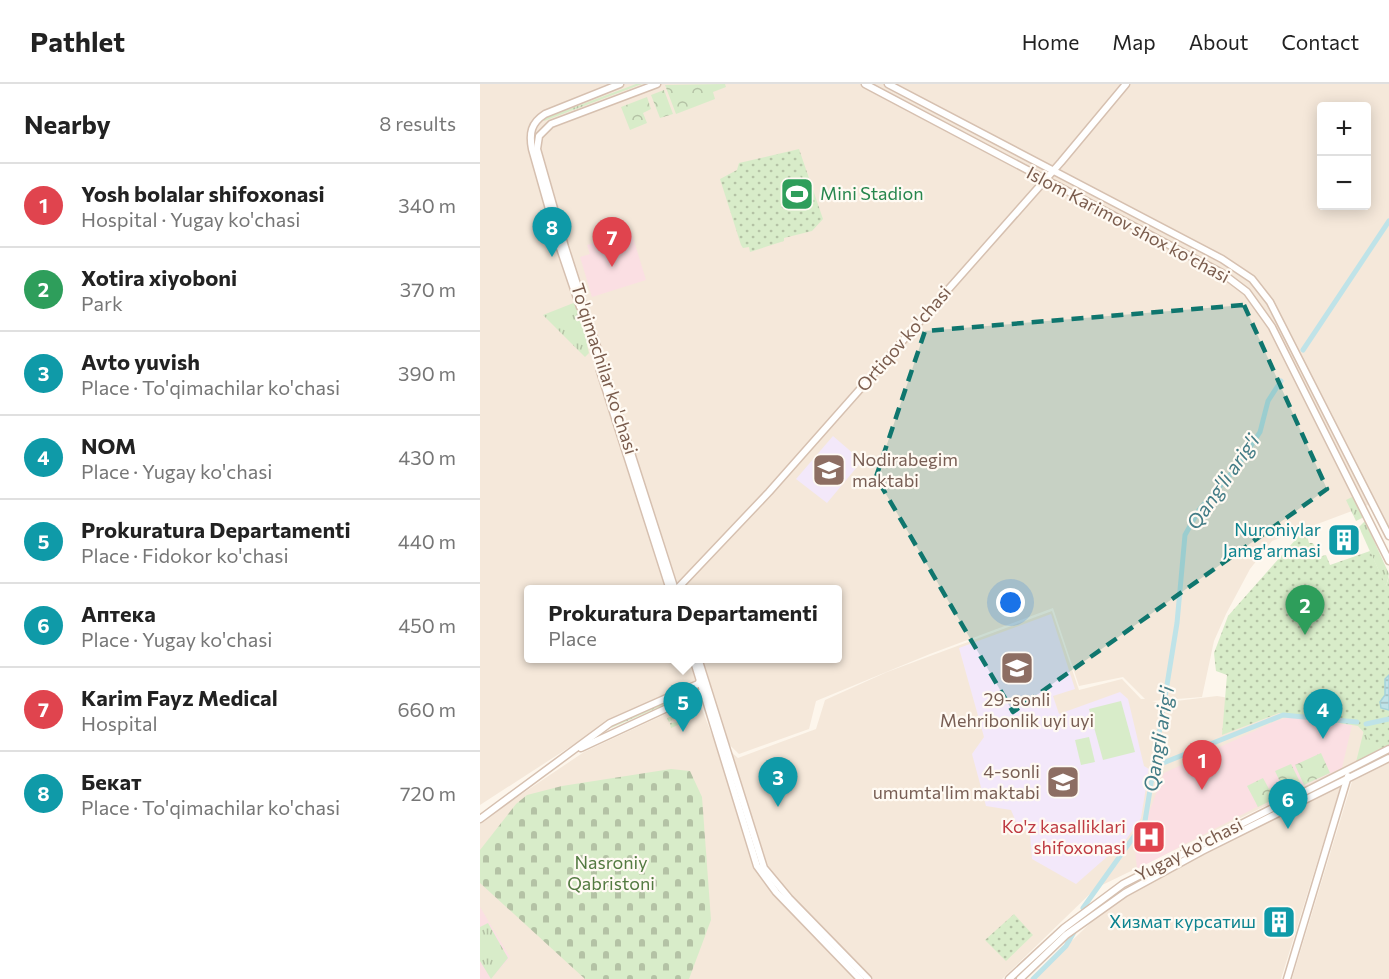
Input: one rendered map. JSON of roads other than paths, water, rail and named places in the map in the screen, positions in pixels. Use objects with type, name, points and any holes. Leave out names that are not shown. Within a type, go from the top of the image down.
[{"type":"main road","name":"To'qimachilar ko'chasi","points":[[620,84],[544,114],[531,129],[530,140],[560,248],[668,585]]},
{"type":"main road","name":"To'qimachilar ko'chasi","points":[[657,84],[645,86],[551,124],[538,136],[537,149],[565,247],[674,585]]},
{"type":"main road","name":"Islom Karimov shox ko'chasi","points":[[866,84],[1222,273],[1247,292],[1272,327],[1389,561]]},
{"type":"main road","name":"Islom Karimov shox ko'chasi","points":[[888,84],[1222,259],[1252,279],[1278,316],[1389,536]]},
{"type":"main road","name":"Ortiqov ko'chasi","points":[[681,585],[769,492],[1045,180],[1126,84]]},
{"type":"main road","points":[[1318,418],[1321,410],[1328,414]]},
{"type":"main road","points":[[696,663],[704,680],[704,692],[759,870],[776,892],[860,979]]},
{"type":"main road","points":[[699,663],[764,867],[789,898],[868,979]]},
{"type":"main road","points":[[480,819],[610,723],[704,680]]},
{"type":"main road","points":[[567,754],[704,692]]},
{"type":"main road","name":"Yugay ko'chasi","points":[[1009,979],[1064,928],[1123,884],[1389,749]]},
{"type":"main road","name":"Yugay ko'chasi","points":[[1020,979],[1066,935],[1125,893],[1182,861],[1389,758]]},
{"type":"main road","points":[[1287,979],[1350,768]]},
{"type":"water","points":[[1389,675],[1389,710],[1381,708],[1380,702],[1385,695],[1385,679]]},
{"type":"waterway","name":"Qang'li arig'i","points":[[1303,350],[1389,221]]},
{"type":"waterway","name":"Qangli arig'i","points":[[1083,908],[1145,821],[1177,623],[1185,535],[1199,510],[1237,467],[1260,432],[1268,401],[1281,381]]},
{"type":"waterway","points":[[1153,767],[1283,715],[1357,722]]},
{"type":"waterway","points":[[1366,724],[1389,719]]},
{"type":"waterway","name":"Qangli arig'i","points":[[1033,979],[1066,946],[1074,932]]},
{"type":"place","name":"Mini Stadion","points":[[797,194]]},
{"type":"place","name":"Бекат","points":[[552,257]]},
{"type":"place","name":"Karim Fayz Medical","points":[[612,267]]},
{"type":"place","name":"Nodirabegim maktabi","points":[[829,470]]},
{"type":"place","name":"Nuroniylar Jamg'armasi","points":[[1344,540]]},
{"type":"place","name":"Xotira xiyoboni","points":[[1305,635]]},
{"type":"place","name":"29-sonli Mehribonlik uyi uyi","points":[[1017,668]]},
{"type":"place","name":"Prokuratura Departamenti","points":[[683,732]]},
{"type":"place","name":"NOM","points":[[1323,739]]},
{"type":"place","name":"4-sonli umumta'lim maktabi","points":[[1063,782]]},
{"type":"place","name":"Yosh bolalar shifoxonasi","points":[[1202,790]]},
{"type":"place","name":"Avto yuvish","points":[[778,807]]},
{"type":"place","name":"Аптека","points":[[1288,829]]},
{"type":"place","name":"Ko'z kasalliklari shifoxonasi","points":[[1149,837]]},
{"type":"place","name":"Хизмат курсатиш","points":[[1279,922]]},
{"type":"park label","name":"Nasroniy Qabristoni","points":[[611,873]]}]
